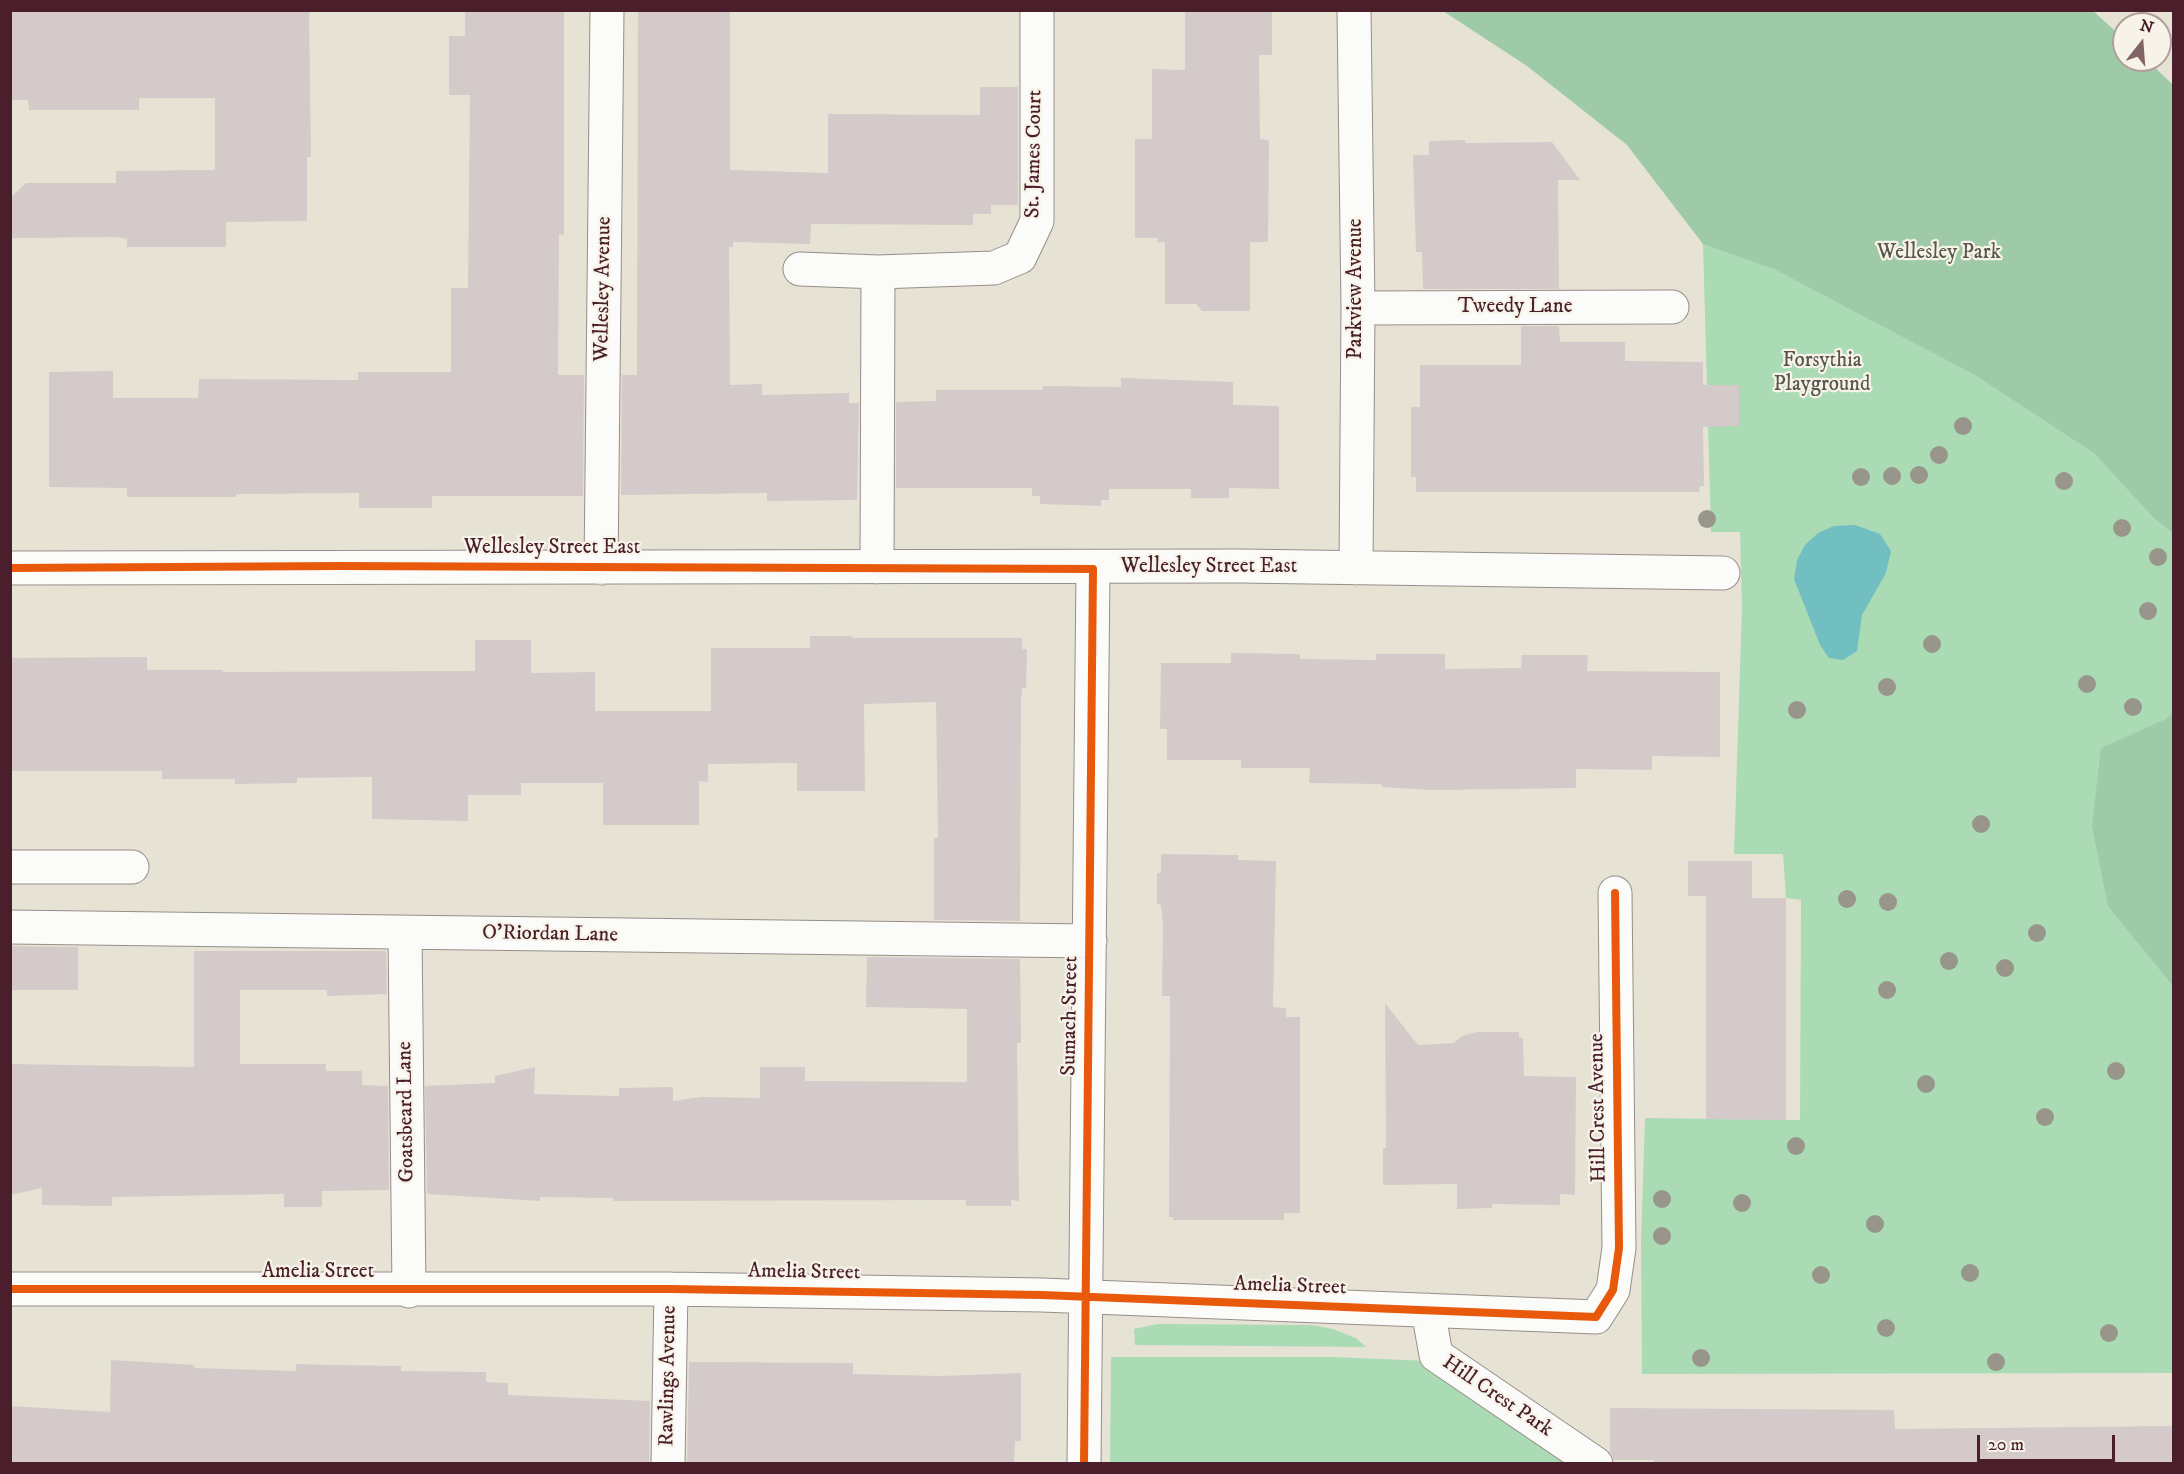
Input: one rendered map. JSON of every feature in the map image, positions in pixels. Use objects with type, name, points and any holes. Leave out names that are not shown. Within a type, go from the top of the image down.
[{"type":"street","name":"Wellesley Avenue","points":[[601,568],[607,10]]},
{"type":"street","name":"St. James Court","points":[[800,269],[878,272],[994,268],[1020,257],[1037,221],[1037,10]]},
{"type":"street","name":"Parkview Avenue","points":[[1354,10],[1358,308],[1356,568]]},
{"type":"street","points":[[878,272],[878,567]]},
{"type":"street","name":"Tweedy Lane","points":[[1358,308],[1672,307]]},
{"type":"street","name":"Wellesley Street East","points":[[10,568],[1356,568],[1723,573]]},
{"type":"street","name":"Sumach Street","points":[[1084,1464],[1093,569]]},
{"type":"street","points":[[10,867],[132,867]]},
{"type":"street","name":"Hill Crest Avenue","points":[[1596,1317],[1613,1290],[1619,1248],[1615,893]]},
{"type":"street","name":"O'Riordan Lane","points":[[10,927],[1090,941]]},
{"type":"street","name":"Goatsbeard Lane","points":[[405,933],[409,1291]]},
{"type":"street","name":"Amelia Street","points":[[10,1289],[409,1291],[671,1289],[1085,1296],[1596,1317]]},
{"type":"street","name":"Rawlings Avenue","points":[[668,1464],[671,1289]]},
{"type":"street","name":"Hill Crest Park","points":[[1428,1310],[1436,1355],[1596,1464]]},
{"type":"green space","points":[[1443,11],[2093,11],[2112,28],[2112,72],[2159,72],[2173,85],[2173,533],[2154,518],[2094,453],[1975,375],[1774,269],[1703,244],[1627,145],[1527,66]]},
{"type":"green space","name":"Wellesley Park","points":[[2093,11],[2112,28],[2112,72],[2159,72],[2173,85],[2173,1373],[1642,1374],[1641,1242],[1645,1118],[1800,1120],[1801,900],[1786,898],[1783,854],[1734,854],[1742,607],[1740,532],[1711,532],[1703,244]]},
{"type":"green space","points":[[2173,712],[2173,986],[2108,906],[2092,826],[2101,748],[2166,719]]},
{"type":"green space","points":[[1158,1324],[1312,1325],[1333,1329],[1356,1338],[1366,1347],[1135,1345],[1134,1329]]},
{"type":"green space","points":[[1111,1357],[1334,1357],[1428,1361],[1571,1464],[1110,1464]]},
{"type":"water","points":[[1855,525],[1880,534],[1891,551],[1886,573],[1862,615],[1857,651],[1843,660],[1829,658],[1820,645],[1794,579],[1797,560],[1805,545],[1818,533],[1834,526]]},
{"type":"building","points":[[10,10],[309,10],[311,157],[307,157],[307,221],[226,222],[226,247],[127,247],[127,239],[117,237],[10,238],[10,198],[26,183],[116,183],[116,171],[215,170],[215,98],[139,98],[139,110],[29,110],[28,100],[10,100]]},
{"type":"building","points":[[465,10],[564,10],[564,235],[559,234],[558,375],[584,375],[583,496],[432,496],[432,508],[359,508],[359,493],[236,494],[236,497],[127,497],[127,488],[49,487],[49,372],[113,371],[113,398],[198,398],[199,379],[358,380],[358,372],[451,372],[451,288],[468,288],[470,95],[449,95],[449,36],[465,36]]},
{"type":"building","points":[[638,10],[730,10],[730,170],[828,173],[828,114],[980,115],[980,87],[1018,87],[1018,205],[991,205],[991,214],[973,214],[973,225],[811,224],[810,244],[733,242],[733,247],[729,247],[730,385],[762,384],[762,395],[849,393],[849,403],[859,403],[857,500],[767,501],[767,493],[621,495],[622,375],[637,375]]},
{"type":"building","points":[[1185,10],[1272,10],[1272,55],[1259,55],[1260,139],[1269,140],[1268,242],[1250,242],[1250,311],[1202,311],[1196,304],[1165,304],[1165,242],[1157,242],[1158,238],[1135,238],[1135,139],[1152,139],[1152,69],[1185,70]]},
{"type":"building","points":[[1465,140],[1465,143],[1552,142],[1580,180],[1558,180],[1559,289],[1423,289],[1422,252],[1416,252],[1413,155],[1429,155],[1429,141]]},
{"type":"building","points":[[1521,326],[1559,326],[1560,342],[1625,342],[1625,361],[1703,362],[1703,385],[1739,385],[1739,426],[1703,427],[1704,486],[1700,486],[1699,492],[1416,492],[1416,477],[1411,477],[1411,407],[1420,407],[1420,365],[1521,365]]},
{"type":"building","points":[[1121,378],[1233,382],[1233,405],[1279,406],[1279,489],[1229,488],[1229,498],[1191,498],[1191,489],[1109,489],[1109,500],[1101,500],[1101,506],[1040,504],[1040,496],[1032,496],[1032,488],[896,488],[896,402],[936,401],[936,390],[1043,390],[1043,386],[1121,387]]},
{"type":"building","points":[[810,636],[1022,638],[1022,649],[1027,649],[1026,688],[1022,688],[1021,700],[1020,921],[934,920],[934,838],[938,838],[936,702],[864,704],[865,791],[797,791],[797,763],[708,764],[708,782],[699,781],[699,825],[603,825],[603,783],[521,783],[521,795],[468,795],[468,821],[372,819],[372,777],[297,778],[297,783],[235,784],[235,779],[162,779],[162,771],[10,771],[10,658],[147,657],[147,670],[475,671],[475,640],[531,640],[531,673],[595,672],[595,711],[711,711],[711,648],[810,648]]},
{"type":"building","points":[[1231,653],[1300,654],[1300,659],[1376,660],[1376,654],[1445,654],[1445,669],[1521,668],[1522,655],[1588,655],[1587,671],[1720,672],[1720,757],[1652,756],[1652,770],[1576,769],[1576,788],[1432,790],[1382,787],[1382,784],[1309,783],[1310,768],[1241,768],[1241,760],[1167,760],[1167,729],[1160,729],[1161,663],[1231,663]]},
{"type":"building","points":[[1161,854],[1238,855],[1238,860],[1276,861],[1273,1007],[1286,1008],[1286,1017],[1300,1017],[1300,1213],[1284,1213],[1284,1220],[1173,1220],[1173,1217],[1169,1217],[1170,996],[1162,996],[1163,924],[1161,905],[1157,904],[1157,873],[1161,873]]},
{"type":"building","points":[[1688,861],[1752,861],[1752,898],[1786,898],[1786,1120],[1706,1119],[1706,896],[1688,896]]},
{"type":"building","points":[[10,946],[78,947],[78,990],[10,990]]},
{"type":"building","points":[[194,951],[386,951],[387,994],[327,996],[327,990],[240,990],[240,1064],[326,1064],[326,1071],[362,1071],[362,1085],[388,1086],[389,1190],[322,1191],[322,1207],[284,1207],[284,1194],[112,1197],[112,1206],[42,1205],[42,1188],[10,1195],[10,1064],[194,1067]]},
{"type":"building","points":[[867,957],[1020,959],[1021,1043],[1017,1043],[1019,1201],[1011,1200],[1011,1206],[966,1206],[966,1200],[613,1201],[613,1198],[540,1197],[540,1201],[427,1194],[425,1086],[495,1083],[495,1076],[535,1067],[534,1094],[619,1096],[619,1088],[673,1087],[673,1101],[702,1097],[760,1098],[760,1067],[805,1067],[805,1081],[967,1082],[967,1009],[866,1007]]},
{"type":"building","points":[[1385,1003],[1418,1045],[1454,1043],[1462,1036],[1477,1032],[1519,1032],[1519,1038],[1523,1038],[1524,1076],[1576,1077],[1575,1195],[1560,1194],[1560,1205],[1492,1204],[1492,1208],[1457,1209],[1457,1184],[1383,1185],[1383,1148],[1386,1148]]},
{"type":"building","points":[[111,1360],[195,1365],[194,1368],[296,1371],[296,1364],[401,1366],[401,1371],[486,1372],[486,1382],[508,1383],[508,1395],[650,1401],[649,1464],[10,1464],[10,1406],[110,1412]]},
{"type":"building","points":[[689,1362],[853,1363],[853,1374],[941,1376],[1021,1373],[1021,1441],[1015,1441],[1014,1464],[687,1464]]},
{"type":"building","points":[[1610,1408],[1894,1410],[1895,1429],[2174,1426],[2174,1464],[1654,1464],[1654,1460],[1614,1460],[1610,1452]]},
{"type":"cycle path","points":[[10,568],[339,566],[1093,569],[1084,1464]]},
{"type":"cycle path","points":[[10,1289],[671,1289],[1042,1295],[1596,1317],[1613,1290],[1619,1248],[1615,893]]},
{"type":"park label","name":"Forsythia Playground","points":[[1822,374]]}]
